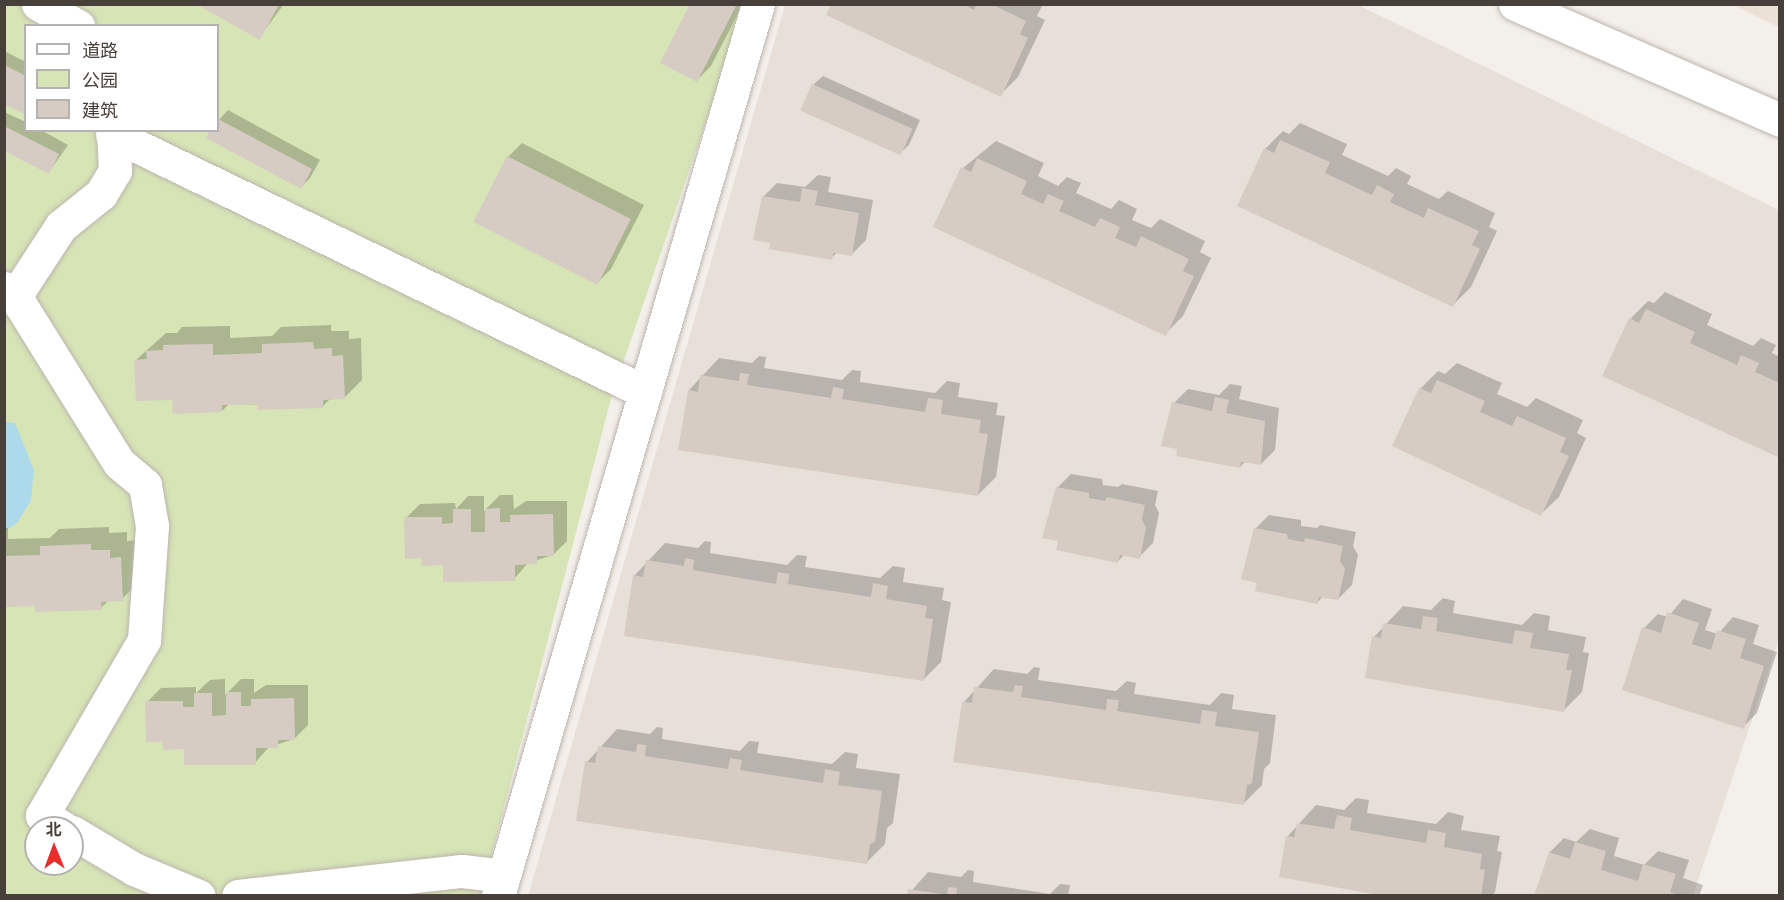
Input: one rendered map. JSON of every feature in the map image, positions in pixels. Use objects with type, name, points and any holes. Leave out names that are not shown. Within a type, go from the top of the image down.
[{"type":"street","points":[[38,4],[74,24]]},
{"type":"street","points":[[238,896],[462,871],[501,886],[758,4]]},
{"type":"street","points":[[1515,4],[1779,120]]},
{"type":"street","points":[[44,816],[42,815],[144,640],[152,526],[146,485],[119,464],[9,293],[61,226],[101,194],[115,171],[113,132],[645,392]]},
{"type":"street","points":[[84,839],[134,869],[199,896]]},
{"type":"shaded area","points":[[785,5],[1358,5],[1779,210],[1779,639],[1693,895],[528,896]]},
{"type":"shaded area","points":[[1733,5],[1779,5],[1779,27]]},
{"type":"green space","points":[[5,5],[746,5],[612,395],[481,895],[5,896]]},
{"type":"water","points":[[5,422],[15,423],[34,470],[31,500],[17,523],[5,531]]},
{"type":"building","points":[[196,4],[279,4],[260,40]]},
{"type":"building","points":[[690,4],[737,4],[697,82],[660,63]]},
{"type":"building","points":[[831,4],[963,4],[974,10],[976,4],[991,4],[1026,21],[1020,34],[1028,38],[1001,97],[826,15]]},
{"type":"building","points":[[4,65],[24,75],[24,114],[4,104]]},
{"type":"building","points":[[812,84],[912,129],[901,155],[800,110]]},
{"type":"building","points":[[219,120],[312,169],[301,189],[206,138],[209,132],[219,132]]},
{"type":"building","points":[[4,126],[59,154],[49,174],[4,151]]},
{"type":"building","points":[[1280,140],[1330,162],[1325,173],[1372,195],[1377,185],[1394,194],[1390,202],[1424,218],[1428,208],[1479,231],[1472,245],[1480,249],[1453,307],[1237,206],[1264,148],[1274,153]]},
{"type":"building","points":[[507,156],[631,219],[597,285],[473,222]]},
{"type":"building","points":[[977,158],[1027,181],[1021,194],[1043,204],[1048,194],[1064,201],[1059,211],[1095,227],[1100,218],[1120,227],[1115,238],[1136,247],[1141,236],[1189,259],[1183,271],[1194,276],[1166,336],[933,227],[961,167],[971,172]]},
{"type":"building","points":[[802,188],[818,191],[815,205],[859,213],[852,256],[833,253],[832,260],[769,249],[770,243],[753,240],[762,196],[800,202]]},
{"type":"building","points":[[1646,309],[1695,332],[1690,343],[1737,365],[1741,355],[1759,363],[1755,372],[1780,383],[1780,458],[1602,376],[1629,318],[1639,323]]},
{"type":"building","points":[[313,342],[314,349],[332,348],[332,356],[343,355],[345,399],[323,400],[323,408],[257,410],[257,404],[222,405],[222,412],[173,414],[172,400],[136,401],[134,360],[147,359],[146,351],[163,350],[163,345],[213,344],[213,355],[262,353],[262,344]]},
{"type":"building","points":[[740,373],[749,374],[747,385],[831,398],[833,387],[844,389],[842,399],[925,412],[928,398],[943,400],[941,414],[981,420],[979,433],[988,434],[978,496],[678,450],[688,390],[698,392],[700,375],[739,381]]},
{"type":"building","points":[[1437,380],[1485,401],[1480,412],[1512,426],[1517,416],[1566,438],[1560,452],[1569,456],[1541,516],[1392,446],[1419,388],[1431,393]]},
{"type":"building","points":[[1215,397],[1229,400],[1226,413],[1265,421],[1261,465],[1241,462],[1240,468],[1176,456],[1177,449],[1161,446],[1172,402],[1212,411]]},
{"type":"building","points":[[1056,487],[1089,493],[1089,498],[1105,501],[1107,497],[1145,505],[1142,519],[1146,528],[1140,559],[1120,555],[1118,563],[1056,550],[1058,541],[1042,538]]},
{"type":"building","points":[[500,508],[500,522],[510,522],[510,515],[553,514],[554,556],[537,556],[537,564],[515,565],[515,581],[443,582],[443,565],[422,566],[421,558],[405,559],[404,517],[442,517],[442,524],[453,523],[453,509],[471,509],[471,532],[485,532],[485,509]]},
{"type":"building","points":[[1254,528],[1287,534],[1288,539],[1304,542],[1305,538],[1343,546],[1340,561],[1345,569],[1338,600],[1319,597],[1317,604],[1255,591],[1257,583],[1241,579]]},
{"type":"building","points":[[91,544],[91,550],[110,550],[110,558],[121,557],[123,601],[101,602],[102,610],[35,612],[35,606],[4,607],[4,556],[40,555],[40,546]]},
{"type":"building","points":[[685,558],[694,560],[693,570],[776,584],[778,572],[789,574],[788,584],[871,597],[873,583],[888,586],[886,599],[927,606],[925,618],[933,619],[924,681],[624,636],[633,575],[643,577],[646,560],[684,566]]},
{"type":"building","points":[[1667,612],[1699,623],[1692,644],[1711,650],[1717,630],[1746,639],[1740,658],[1764,666],[1744,729],[1622,690],[1642,627],[1661,633]]},
{"type":"building","points":[[1423,616],[1438,618],[1436,631],[1512,644],[1515,630],[1533,633],[1530,648],[1569,654],[1566,670],[1572,670],[1564,712],[1365,678],[1372,636],[1381,638],[1383,623],[1421,629]]},
{"type":"building","points":[[1015,685],[1023,686],[1021,697],[1106,710],[1107,699],[1119,700],[1117,711],[1200,724],[1202,710],[1217,712],[1215,726],[1259,732],[1252,783],[1247,785],[1244,805],[953,762],[962,702],[972,703],[974,687],[1013,692]]},
{"type":"building","points":[[226,692],[241,692],[241,706],[251,706],[251,699],[294,698],[295,740],[278,740],[278,748],[256,748],[256,765],[184,765],[184,749],[163,750],[162,742],[146,742],[145,701],[183,701],[183,707],[194,707],[194,693],[212,693],[212,716],[226,715]]},
{"type":"building","points":[[637,744],[646,745],[645,756],[728,769],[730,758],[742,760],[740,770],[823,783],[825,769],[840,772],[838,785],[882,791],[875,842],[870,844],[867,864],[576,821],[585,761],[595,763],[598,746],[636,752]]},
{"type":"building","points":[[1337,815],[1352,818],[1350,830],[1426,843],[1428,830],[1446,833],[1444,847],[1482,854],[1480,869],[1485,870],[1481,896],[1384,896],[1279,877],[1286,836],[1294,837],[1297,823],[1334,829]]},
{"type":"building","points":[[1575,842],[1606,851],[1601,870],[1638,881],[1643,864],[1676,874],[1670,892],[1679,896],[1534,896],[1549,852],[1570,859]]},
{"type":"building","points":[[948,887],[957,888],[956,896],[947,896]]},
{"type":"building","points":[[908,889],[942,894],[942,896],[907,896]]}]
